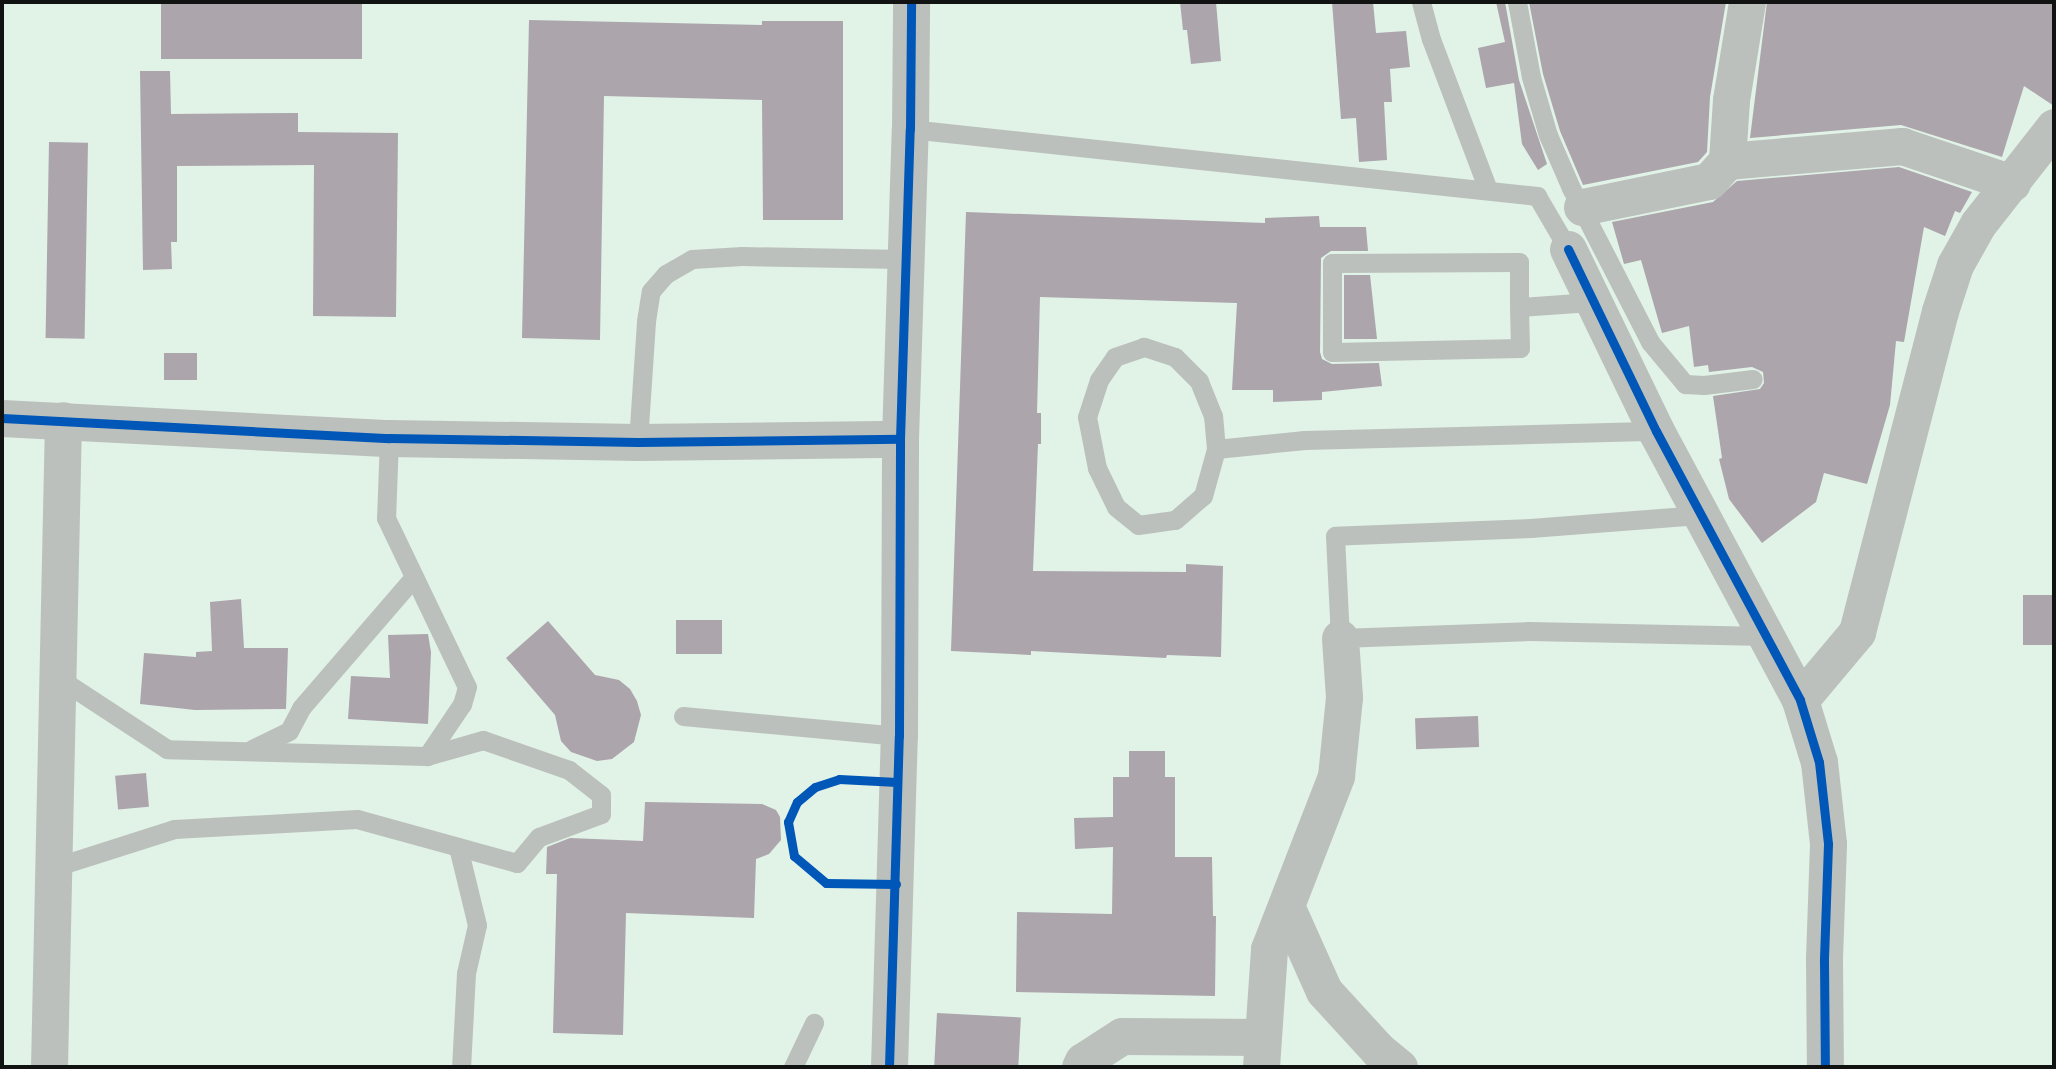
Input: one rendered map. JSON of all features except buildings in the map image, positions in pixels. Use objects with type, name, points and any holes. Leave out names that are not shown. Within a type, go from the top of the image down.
[{"type":"street","points":[[889,1067],[899,736],[900,439],[910,129],[911,2]]},
{"type":"street","points":[[1582,207],[1709,181],[1727,161],[1731,100],[1747,2]]},
{"type":"street","points":[[1800,700],[1857,632],[1940,311],[1955,265],[1978,224],[2054,127]]},
{"type":"street","points":[[1727,161],[1902,146],[2012,183]]},
{"type":"street","points":[[1568,249],[1591,302],[1699,515],[1800,700],[1819,762],[1828,844],[1824,961],[1825,1067]]},
{"type":"street","points":[[2,418],[389,438],[638,442],[900,439]]},
{"type":"street","points":[[49,1067],[63,420]]},
{"type":"street","points":[[1080,1067],[1083,1061],[1122,1036],[1262,1052],[1269,949],[1336,776],[1344,697],[1340,638]]},
{"type":"street","points":[[1286,906],[1324,991],[1379,1051],[1399,1067]]},
{"type":"lane","points":[[1421,2],[1431,39],[1488,190]]},
{"type":"lane","points":[[1517,2],[1531,77],[1548,135],[1650,342],[1668,367],[1685,384],[1704,386],[1753,379]]},
{"type":"lane","points":[[910,129],[1537,196],[1568,249]]},
{"type":"lane","points":[[638,442],[646,321],[651,291],[666,274],[692,259],[742,256],[904,259]]},
{"type":"lane","points":[[1519,262],[1519,307],[1520,348],[1332,352],[1332,263],[1519,262]]},
{"type":"lane","points":[[1519,307],[1591,302]]},
{"type":"lane","points":[[1144,347],[1175,356],[1199,381],[1213,416],[1216,449],[1203,496],[1175,520],[1138,525],[1116,507],[1097,468],[1087,417],[1099,380],[1115,357],[1144,347]]},
{"type":"lane","points":[[1216,449],[1304,440],[1656,431]]},
{"type":"lane","points":[[389,438],[386,518],[467,687],[462,704],[427,755]]},
{"type":"lane","points":[[1699,515],[1531,528],[1335,536],[1340,638],[1529,631],[1765,636]]},
{"type":"lane","points":[[248,751],[289,731],[301,708],[414,577]]},
{"type":"lane","points":[[52,868],[174,829],[357,819],[517,863],[539,837],[601,814],[601,795],[569,770],[483,740],[427,755],[167,749],[57,677]]},
{"type":"lane","points":[[683,716],[899,736]]},
{"type":"lane","points":[[458,847],[477,925],[466,974],[461,1067]]},
{"type":"lane","points":[[793,1067],[814,1023]]},
{"type":"green space","points":[[2,2],[2054,2],[2054,1067],[2,1067]]},
{"type":"cycle path","points":[[889,1067],[899,736],[900,439],[910,129],[911,2]]},
{"type":"cycle path","points":[[1568,249],[1656,431],[1800,700],[1819,762],[1828,844],[1824,961],[1825,1067]]},
{"type":"cycle path","points":[[2,418],[389,438],[638,442],[900,439]]},
{"type":"cycle path","points":[[896,884],[826,883],[794,856],[788,822],[797,802],[815,787],[839,779],[897,782]]}]
